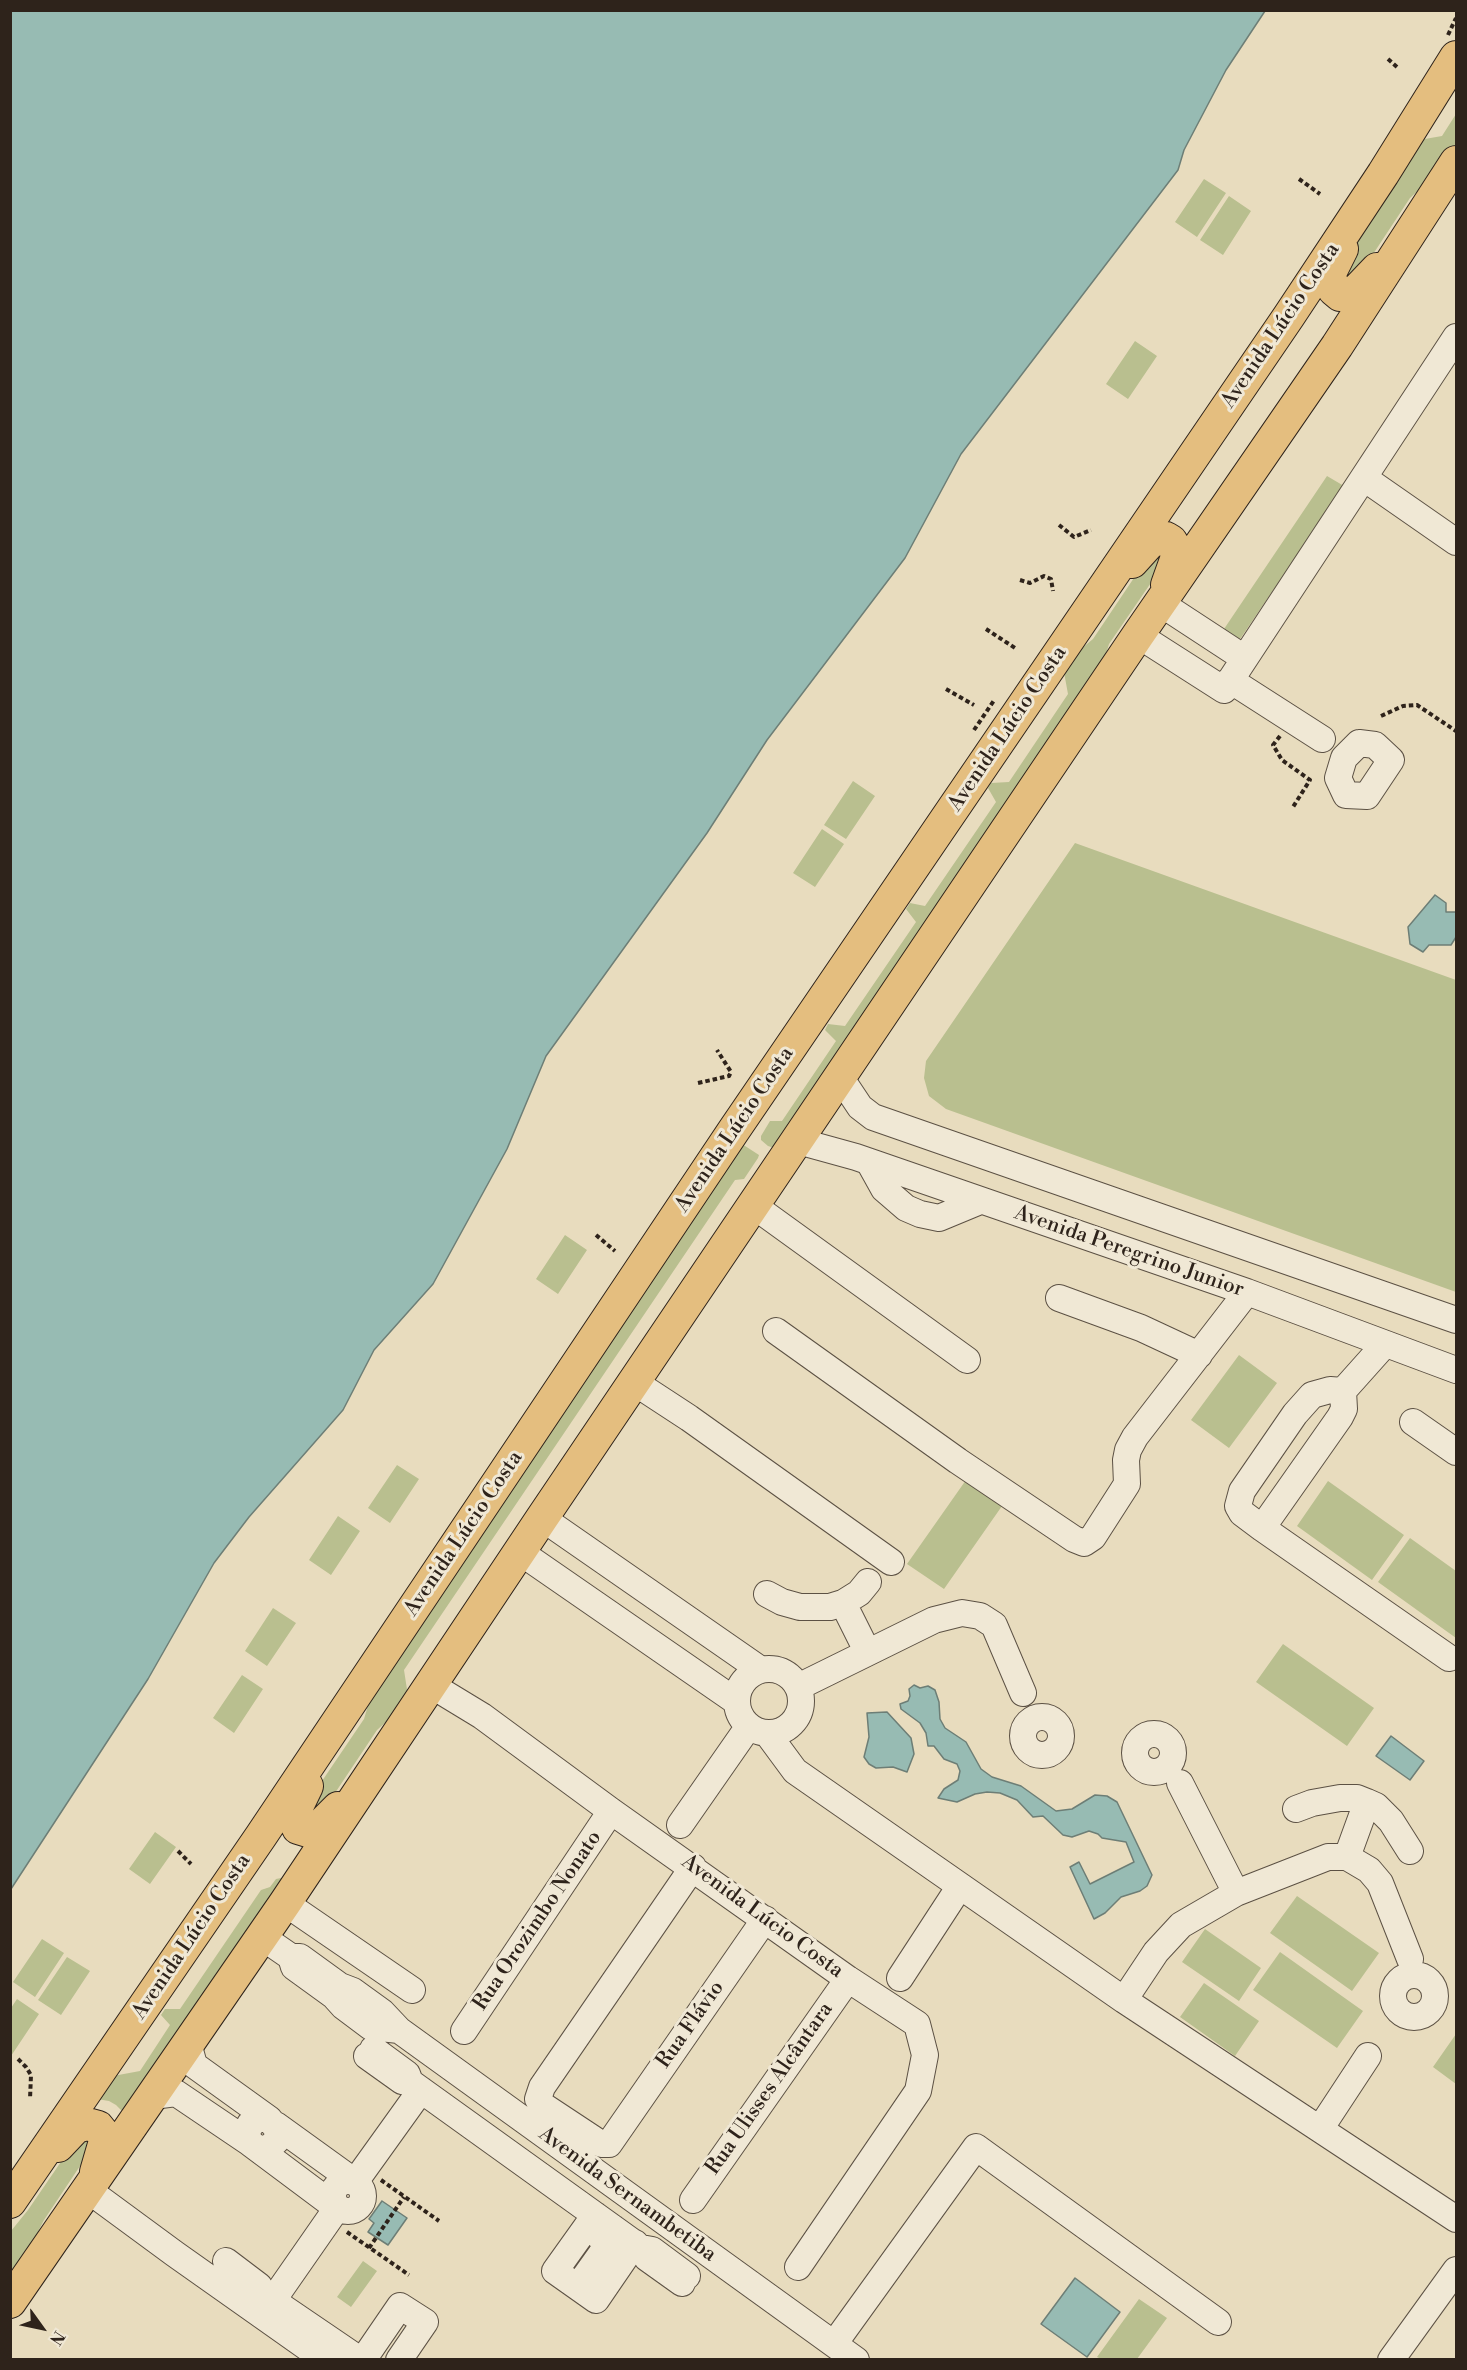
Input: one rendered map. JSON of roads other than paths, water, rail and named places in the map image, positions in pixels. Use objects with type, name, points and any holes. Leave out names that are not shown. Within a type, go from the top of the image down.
[{"type":"main road","name":"Avenida Lúcio Costa","points":[[18,2191],[338,1723],[728,1140],[1086,615],[1383,174],[1456,57]]},
{"type":"main road","points":[[1383,174],[1330,271],[1330,282],[1334,290],[1340,295],[1356,291],[1413,231]]},
{"type":"main road","points":[[10,2302],[285,1904],[542,1518],[1138,635],[1337,346],[1413,231],[1452,181]]},
{"type":"main road","points":[[1086,615],[1151,541],[1166,538],[1174,545],[1177,557],[1160,603]]},
{"type":"main road","points":[[338,1723],[293,1815],[294,1824],[304,1831],[317,1829],[366,1780]]},
{"type":"main road","points":[[18,2191],[76,2127],[87,2124],[98,2127],[105,2141],[91,2186]]},
{"type":"street","points":[[1227,685],[1456,337]]},
{"type":"street","points":[[1364,478],[1456,542]]},
{"type":"street","points":[[1160,603],[1244,658]]},
{"type":"street","points":[[1138,635],[1322,739],[1347,760]]},
{"type":"street","name":"Avenida Peregrino Junior","points":[[840,1077],[856,1102],[873,1117],[1456,1320]]},
{"type":"street","name":"Avenida Peregrino Junior","points":[[798,1141],[868,1162],[1247,1292],[1456,1370]]},
{"type":"street","points":[[754,1206],[967,1360]]},
{"type":"street","points":[[776,1331],[968,1468],[1074,1539],[1084,1543],[1093,1537],[1127,1484],[1126,1460],[1135,1437],[1247,1292]]},
{"type":"street","points":[[1059,1298],[1141,1328],[1199,1355]]},
{"type":"street","points":[[1262,1528],[1340,1417],[1344,1409],[1342,1391],[1385,1344]]},
{"type":"street","points":[[634,1382],[689,1418],[891,1562]]},
{"type":"street","points":[[1342,1391],[1330,1390],[1312,1395],[1295,1414],[1242,1491],[1238,1506],[1242,1513],[1262,1528],[1449,1658]]},
{"type":"street","points":[[1413,1422],[1456,1452]]},
{"type":"street","points":[[542,1518],[760,1670]]},
{"type":"street","points":[[520,1552],[737,1702],[743,1719],[758,1729],[795,1771],[1124,2000],[1450,2215]]},
{"type":"street","points":[[767,1594],[782,1602],[800,1607],[822,1607],[843,1603],[859,1593],[868,1582]]},
{"type":"street","points":[[843,1603],[867,1651]]},
{"type":"street","points":[[798,1687],[867,1651],[934,1620],[962,1613],[980,1616],[994,1625],[1035,1722]]},
{"type":"street","points":[[680,1825],[758,1729],[784,1728],[797,1715],[800,1696],[798,1687],[786,1674],[770,1669],[760,1670],[743,1682],[737,1702]]},
{"type":"street","name":"Avenida Lúcio Costa","points":[[431,1684],[482,1716],[611,1811],[917,2024],[925,2055],[918,2091],[798,2267]]},
{"type":"street","points":[[1172,1770],[1236,1893]]},
{"type":"street","points":[[1296,1809],[1312,1803],[1340,1798],[1357,1798],[1376,1806],[1391,1821],[1410,1851]]},
{"type":"street","points":[[1347,1857],[1367,1802]]},
{"type":"street","name":"Rua Orozimbo Nonato","points":[[464,2031],[611,1811]]},
{"type":"street","points":[[1124,2000],[1156,1952],[1181,1925],[1236,1893],[1310,1862],[1328,1857],[1347,1857],[1370,1870],[1380,1883],[1417,1969],[1434,1989],[1435,1996],[1430,2010],[1419,2017],[1406,2016],[1396,2007],[1393,1995],[1398,1982],[1417,1969]]},
{"type":"street","name":"Rua Flávio","points":[[693,1867],[542,2087],[538,2099],[542,2105],[601,2144],[609,2144],[765,1919]]},
{"type":"street","points":[[900,1978],[960,1886]]},
{"type":"street","points":[[285,1904],[412,1990]]},
{"type":"street","name":"Avenida Sernambetiba","points":[[262,1937],[291,1957],[294,1967],[371,2027],[399,2030],[856,2360]]},
{"type":"street","name":"Rua Ulisses Alcântara","points":[[693,2200],[848,1978]]},
{"type":"street","points":[[188,2043],[194,2065],[272,2122],[355,2201]]},
{"type":"street","points":[[370,2053],[407,2074],[421,2089],[638,2246],[652,2250],[685,2279]]},
{"type":"street","points":[[1320,2129],[1368,2056]]},
{"type":"street","points":[[208,2115],[226,2088]]},
{"type":"street","points":[[272,2300],[355,2201],[421,2089]]},
{"type":"street","points":[[153,2096],[176,2093],[254,2146],[355,2201]]},
{"type":"street","points":[[254,2146],[269,2148],[277,2140],[278,2135],[272,2122]]},
{"type":"street","points":[[834,2344],[976,2147],[1218,2322]]},
{"type":"street","points":[[91,2186],[175,2254],[326,2360]]},
{"type":"street","points":[[604,2221],[555,2271],[596,2300],[638,2246]]},
{"type":"street","points":[[580,2274],[609,2243],[604,2221]]},
{"type":"street","points":[[223,2265],[259,2286],[272,2300],[361,2360],[400,2306],[425,2322],[399,2360]]},
{"type":"street","points":[[1391,2360],[1456,2270]]},
{"type":"water","points":[[11,10],[1265,11],[1226,70],[1184,150],[1178,170],[961,454],[905,558],[767,740],[707,833],[546,1056],[507,1149],[433,1284],[374,1350],[343,1410],[249,1517],[214,1563],[148,1679],[11,1889]]},
{"type":"water","points":[[1435,895],[1446,903],[1446,912],[1456,912],[1456,937],[1451,945],[1429,945],[1423,952],[1410,944],[1408,927]]},
{"type":"water","points":[[914,1685],[920,1688],[928,1686],[935,1690],[939,1702],[940,1719],[945,1728],[966,1742],[981,1769],[992,1777],[1021,1786],[1056,1811],[1072,1809],[1095,1795],[1107,1796],[1117,1802],[1152,1875],[1147,1886],[1140,1891],[1121,1897],[1105,1913],[1094,1919],[1070,1867],[1079,1862],[1090,1884],[1134,1862],[1126,1842],[1102,1838],[1089,1831],[1072,1837],[1063,1835],[1043,1816],[1033,1817],[1017,1800],[1000,1793],[975,1794],[957,1802],[938,1798],[944,1789],[958,1780],[960,1771],[957,1764],[944,1759],[934,1746],[928,1746],[926,1733],[920,1723],[901,1709],[900,1704],[908,1701],[909,1689]]},
{"type":"water","points":[[887,1712],[911,1738],[914,1754],[907,1772],[893,1767],[876,1768],[864,1757],[869,1737],[867,1713]]},
{"type":"water","points":[[1391,1736],[1424,1761],[1410,1780],[1376,1756]]},
{"type":"water","points":[[382,2201],[407,2218],[388,2245],[368,2232],[374,2223],[369,2219]]},
{"type":"water","points":[[1075,2278],[1120,2312],[1087,2357],[1041,2324]]}]
